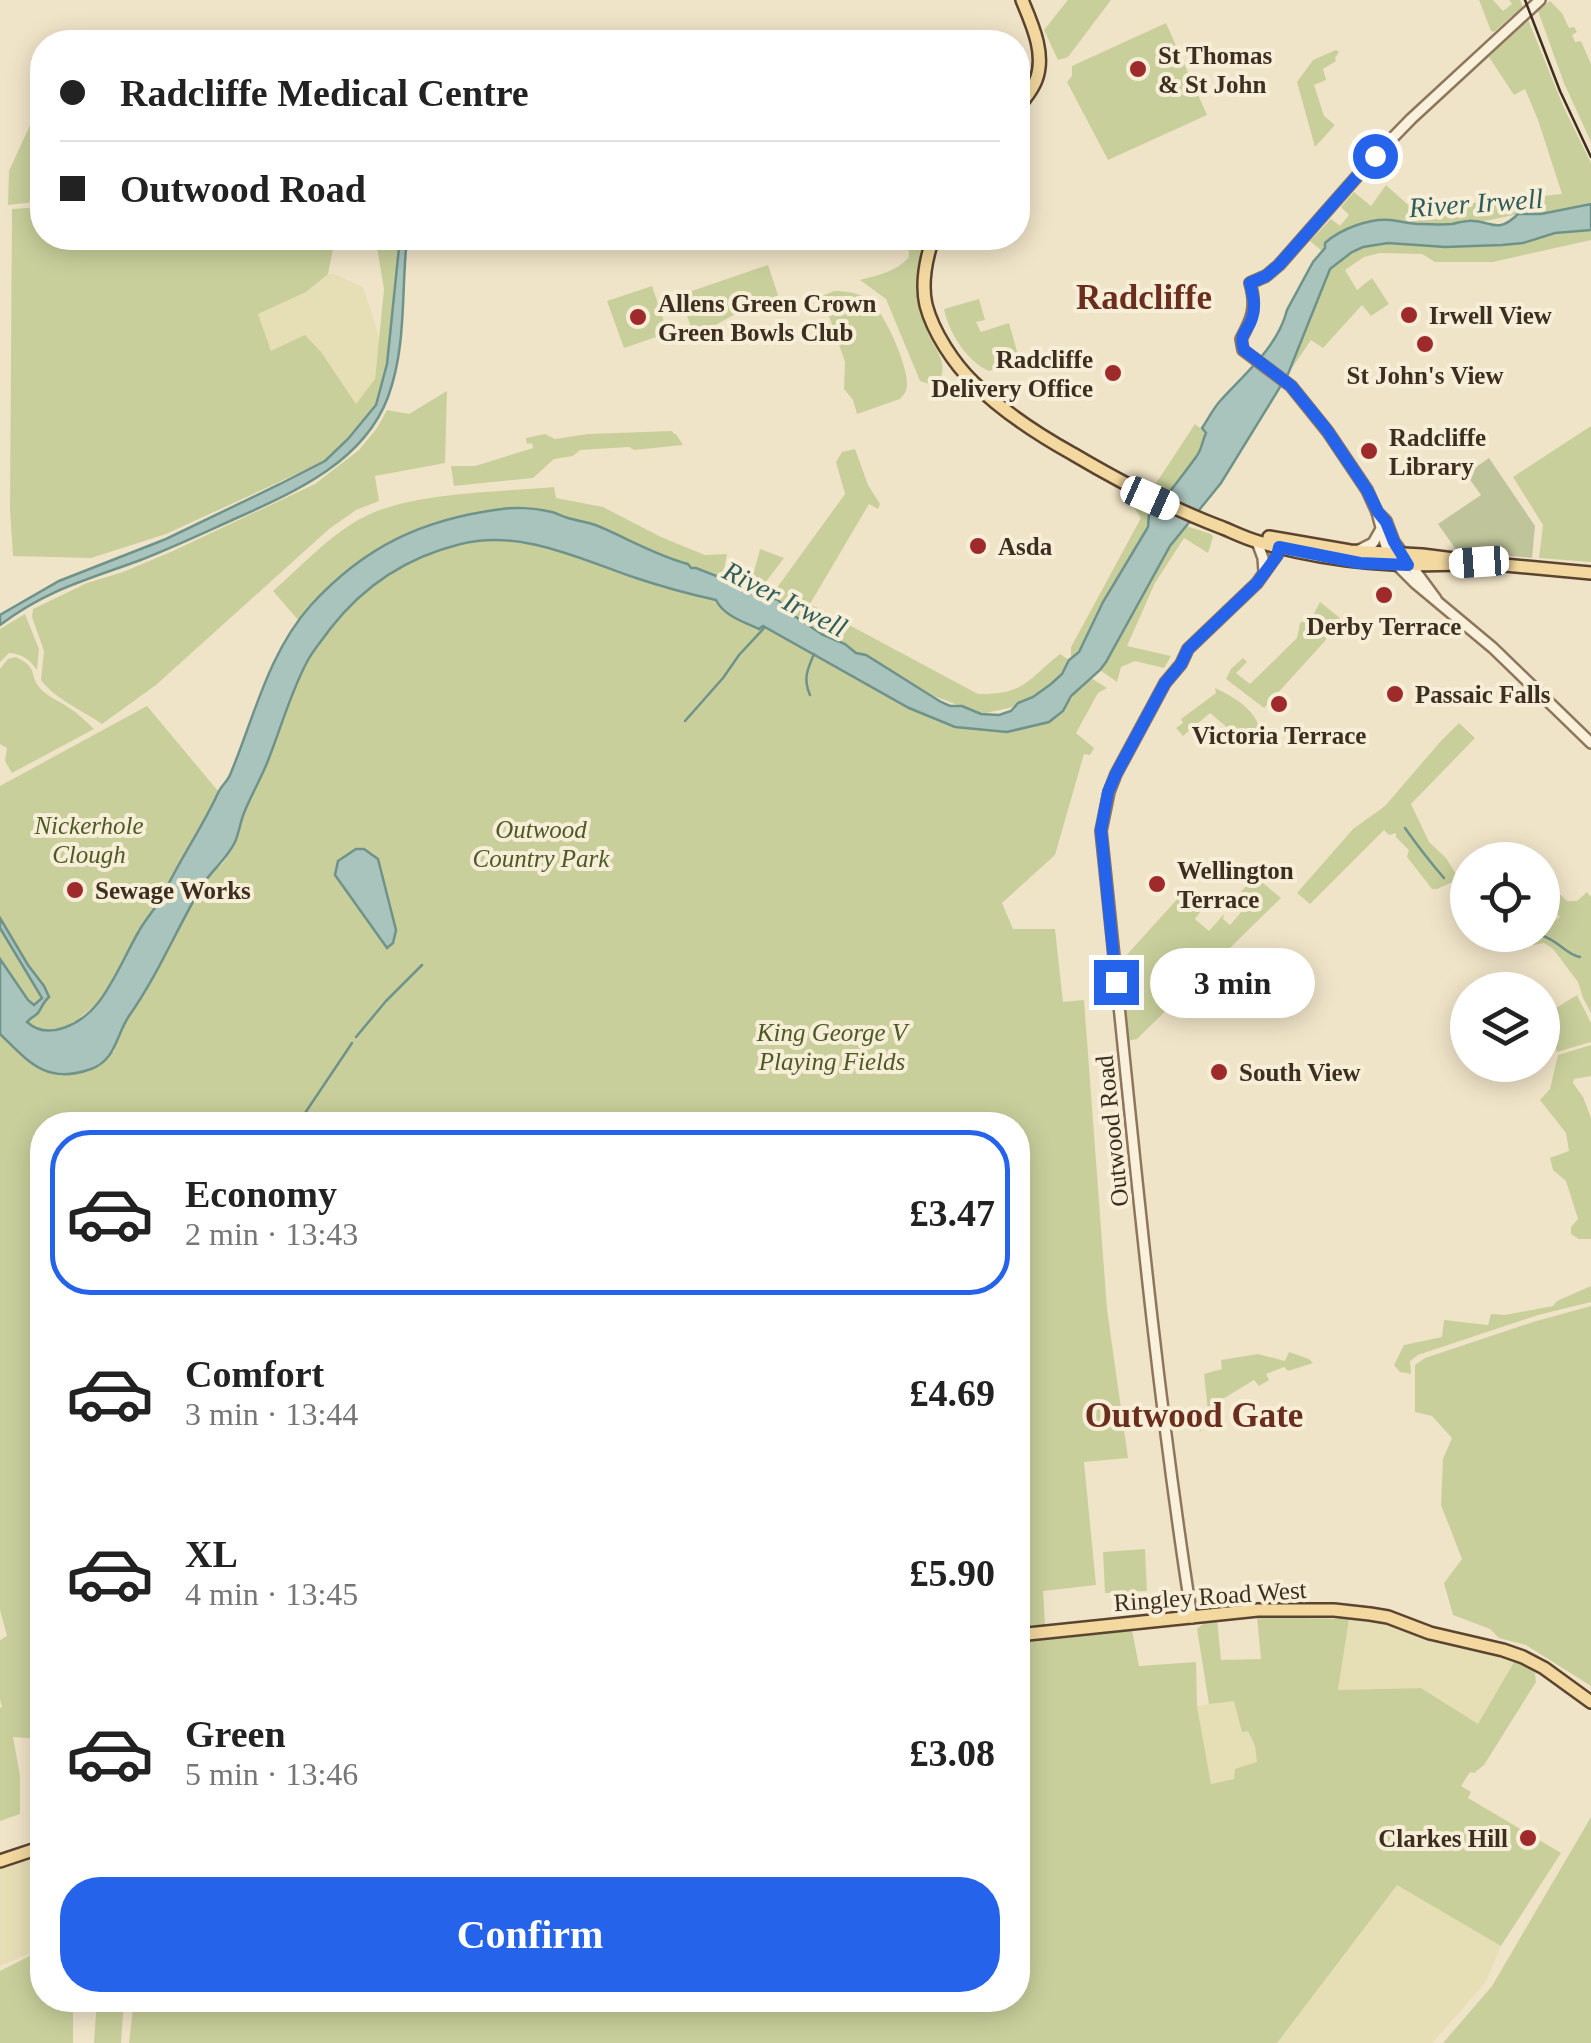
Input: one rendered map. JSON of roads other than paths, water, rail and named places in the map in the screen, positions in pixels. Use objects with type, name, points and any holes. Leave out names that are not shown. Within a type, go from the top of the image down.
[{"type":"main road","points":[[1022,0],[1037,41],[1039,61],[1030,89]]},
{"type":"main road","points":[[930,250],[925,266],[926,303],[934,325],[964,373],[1022,423],[1150,498],[1198,520],[1360,563],[1399,559],[1479,562],[1591,573]]},
{"type":"main road","points":[[1221,527],[1256,542],[1449,565],[1479,562]]},
{"type":"main road","name":"Ringley Road West","points":[[1030,1634],[1258,1610],[1334,1610],[1379,1615],[1430,1633],[1524,1657],[1591,1702]]},
{"type":"main road","points":[[0,1861],[30,1852]]},
{"type":"street","points":[[1436,599],[1399,559],[1386,522],[1328,432],[1286,382],[1244,350],[1240,339],[1252,322],[1250,283],[1279,265],[1391,139],[1540,0]]},
{"type":"street","points":[[1378,512],[1381,529],[1415,583],[1504,658],[1591,743]]},
{"type":"street","points":[[1350,551],[1370,546],[1381,529]]},
{"type":"street","points":[[1256,542],[1264,558],[1264,572]]},
{"type":"street","name":"Outwood Road","points":[[1192,1618],[1171,1481],[1101,830],[1108,792],[1165,683],[1188,649],[1257,583],[1277,556],[1277,544]]},
{"type":"street","points":[[1428,587],[1432,572],[1449,565]]},
{"type":"water","points":[[1591,204],[1591,230],[1555,233],[1502,245],[1388,243],[1363,247],[1330,269],[1288,374],[1221,483],[1170,546],[1106,662],[1049,722],[1007,732],[955,727],[909,708],[763,626],[759,629],[735,618],[716,600],[550,548],[483,540],[441,550],[405,565],[357,599],[310,656],[235,842],[203,884],[106,1060],[75,1073],[50,1072],[30,1062],[0,1034],[0,959],[28,1000],[34,1005],[42,998],[0,928],[0,918],[49,997],[27,1022],[36,1028],[55,1030],[74,1023],[91,1010],[110,986],[229,777],[263,687],[296,624],[331,584],[374,551],[397,539],[473,514],[513,508],[553,512],[598,526],[691,568],[778,600],[823,635],[866,655],[941,702],[999,715],[1051,684],[1079,652],[1103,602],[1148,527],[1149,514],[1198,454],[1206,433],[1202,428],[1215,407],[1276,336],[1325,243],[1347,229],[1374,221],[1476,221],[1499,225],[1518,214],[1541,214]]},
{"type":"water","points":[[399,250],[406,250],[398,358],[388,397],[361,441],[343,459],[276,500],[161,552],[50,594],[0,625],[0,615],[59,581],[166,539],[325,461],[376,405],[387,364]]},
{"type":"water","points":[[356,849],[364,849],[378,859],[396,930],[393,943],[387,948],[335,875],[338,861]]},
{"type":"waterway","name":"River Irwell","points":[[1187,499],[1246,412]]},
{"type":"waterway","points":[[685,721],[765,627]]},
{"type":"waterway","points":[[810,695],[807,674],[814,654]]},
{"type":"waterway","points":[[1405,828],[1444,878]]},
{"type":"waterway","points":[[1560,945],[1580,957]]},
{"type":"waterway","points":[[356,1037],[422,965]]},
{"type":"waterway","points":[[306,1112],[352,1043]]},
{"type":"tram line","points":[[1525,0],[1560,91],[1591,157]]},
{"type":"place","name":"St Thomas & St John","points":[[1138,69]]},
{"type":"place","name":"Irwell View","points":[[1409,315]]},
{"type":"place","name":"Allens Green Crown Green Bowls Club","points":[[638,317]]},
{"type":"place","name":"St John's View","points":[[1425,344]]},
{"type":"place","name":"Radcliffe Delivery Office","points":[[1113,373]]},
{"type":"place","name":"Radcliffe Library","points":[[1369,451]]},
{"type":"place","name":"Asda","points":[[978,546]]},
{"type":"place","name":"Derby Terrace","points":[[1384,595]]},
{"type":"place","name":"Passaic Falls","points":[[1395,694]]},
{"type":"place","name":"Victoria Terrace","points":[[1279,704]]},
{"type":"place","name":"Wellington Terrace","points":[[1157,884]]},
{"type":"place","name":"Sewage Works","points":[[75,890]]},
{"type":"place","name":"South View","points":[[1219,1072]]},
{"type":"place","name":"Clarkes Hill","points":[[1528,1838]]},
{"type":"district","name":"Radcliffe","points":[[1144,297]]},
{"type":"district","name":"Outwood Gate","points":[[1194,1415]]},
{"type":"park label","name":"Nickerhole Clough","points":[[89,840]]},
{"type":"park label","name":"Outwood Country Park","points":[[541,844]]},
{"type":"park label","name":"King George V Playing Fields","points":[[832,1046]]}]
